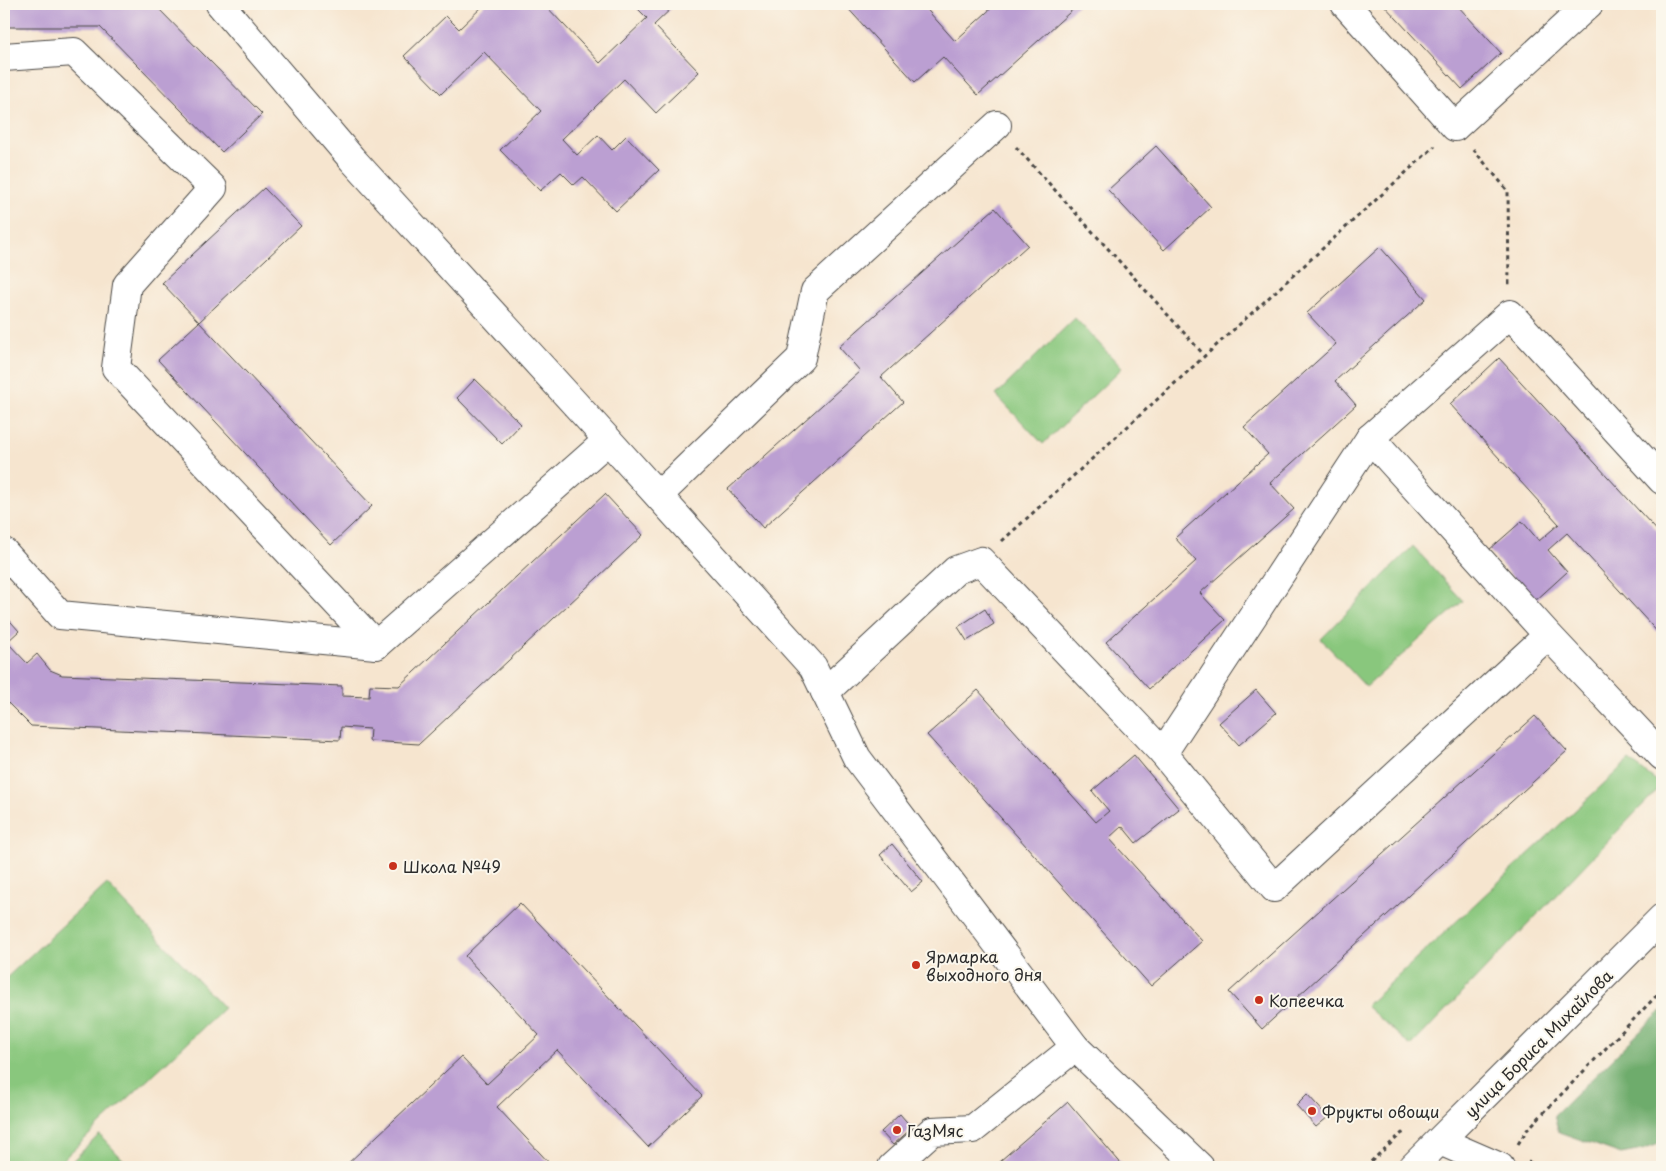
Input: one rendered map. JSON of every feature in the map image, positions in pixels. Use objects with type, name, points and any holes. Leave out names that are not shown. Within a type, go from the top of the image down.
[{"type":"street","points":[[220,4],[352,159],[659,494],[813,667],[857,758],[1075,1046],[1200,1167]]},
{"type":"street","points":[[1345,4],[1455,127],[1589,4]]},
{"type":"street","points":[[4,57],[74,52],[213,188],[127,285],[116,368],[376,644]]},
{"type":"street","points":[[659,494],[801,358],[815,291],[997,125]]},
{"type":"street","points":[[1163,754],[1370,438],[1510,314],[1662,480]]},
{"type":"street","points":[[1370,438],[1548,635],[1662,756]]},
{"type":"street","points":[[4,552],[60,615],[376,644],[608,440]]},
{"type":"street","points":[[825,692],[956,570],[980,561],[1163,754],[1274,888],[1548,635]]},
{"type":"street","name":"улица Бориса Михайлова","points":[[1413,1167],[1662,918]]},
{"type":"street","points":[[892,1167],[932,1131],[973,1129],[1075,1046]]},
{"type":"street","points":[[1440,1140],[1508,1157]]},
{"type":"path","points":[[997,125],[1205,356]]},
{"type":"path","points":[[980,561],[1455,127],[1508,191],[1510,314]]},
{"type":"path","points":[[1508,1157],[1527,1130],[1662,990]]},
{"type":"green space","points":[[1075,318],[1122,368],[1043,444],[996,395]]},
{"type":"green space","points":[[1413,546],[1463,601],[1366,687],[1321,639]]},
{"type":"green space","points":[[1629,760],[1662,785],[1411,1046],[1366,1006]]},
{"type":"green space","points":[[107,884],[224,1008],[55,1167],[4,1167],[4,980]]},
{"type":"green space","points":[[1662,1010],[1662,1140],[1659,1144],[1621,1154],[1559,1132],[1554,1116]]},
{"type":"green space","points":[[99,1135],[130,1167],[66,1167]]},
{"type":"building","points":[[4,4],[154,4],[262,114],[222,152],[100,27],[4,27]]},
{"type":"building","points":[[485,4],[547,4],[545,5],[600,63],[647,18],[633,4],[676,4],[654,25],[699,72],[656,113],[624,79],[562,139],[577,155],[598,135],[612,150],[626,136],[659,170],[616,211],[583,177],[574,185],[561,172],[540,191],[500,150],[541,111],[484,52],[441,94],[404,56],[446,16],[459,29]]},
{"type":"building","points":[[844,4],[922,4],[955,41],[996,4],[1079,4],[978,95],[943,57],[915,82]]},
{"type":"building","points":[[1383,4],[1456,4],[1501,53],[1462,89]]},
{"type":"building","points":[[1156,146],[1211,207],[1164,250],[1108,190]]},
{"type":"building","points":[[264,188],[301,226],[199,322],[162,283]]},
{"type":"building","points":[[995,208],[1028,245],[881,377],[903,402],[763,528],[728,489],[860,371],[839,347]]},
{"type":"building","points":[[1380,247],[1426,299],[1335,381],[1356,405],[1270,483],[1294,509],[1200,593],[1225,620],[1149,689],[1106,642],[1196,561],[1175,538],[1268,454],[1244,427],[1336,344],[1307,313]]},
{"type":"building","points":[[199,322],[372,506],[331,545],[158,360]]},
{"type":"building","points":[[1499,358],[1662,536],[1662,637],[1567,533],[1548,550],[1567,572],[1534,602],[1489,550],[1522,521],[1539,541],[1559,524],[1450,404]]},
{"type":"building","points":[[475,379],[521,424],[502,444],[457,398]]},
{"type":"building","points":[[605,494],[643,535],[419,744],[369,741],[370,729],[341,727],[340,740],[31,726],[4,699],[4,685],[7,682],[4,678],[4,614],[19,631],[7,642],[27,663],[37,654],[50,670],[62,675],[342,686],[342,696],[369,697],[370,685],[399,686]]},
{"type":"building","points":[[985,609],[994,624],[967,641],[958,627]]},
{"type":"building","points":[[978,690],[1096,822],[1109,811],[1092,791],[1134,755],[1179,809],[1136,843],[1122,826],[1109,838],[1202,941],[1151,986],[927,735]]},
{"type":"building","points":[[1256,690],[1276,713],[1239,745],[1219,723]]},
{"type":"building","points":[[1535,716],[1567,751],[1262,1029],[1229,992]]},
{"type":"building","points":[[892,844],[923,882],[911,892],[880,855]]},
{"type":"building","points":[[520,903],[702,1096],[648,1147],[557,1050],[497,1107],[553,1167],[344,1167],[461,1057],[487,1084],[539,1035],[465,956]]},
{"type":"building","name":"Фрукты овощи","points":[[1307,1094],[1328,1117],[1316,1127],[1296,1105]]},
{"type":"building","points":[[1068,1102],[1124,1167],[993,1167]]},
{"type":"building","name":"ГазМяс","points":[[900,1114],[912,1128],[893,1145],[881,1132]]},
{"type":"place","name":"Школа №49","points":[[393,866]]},
{"type":"place","name":"Ярмарка выходного дня","points":[[916,965]]},
{"type":"place","name":"Копеечка","points":[[1259,1000]]},
{"type":"place","name":"Фрукты овощи","points":[[1312,1111]]},
{"type":"place","name":"ГазМяс","points":[[897,1130]]}]
